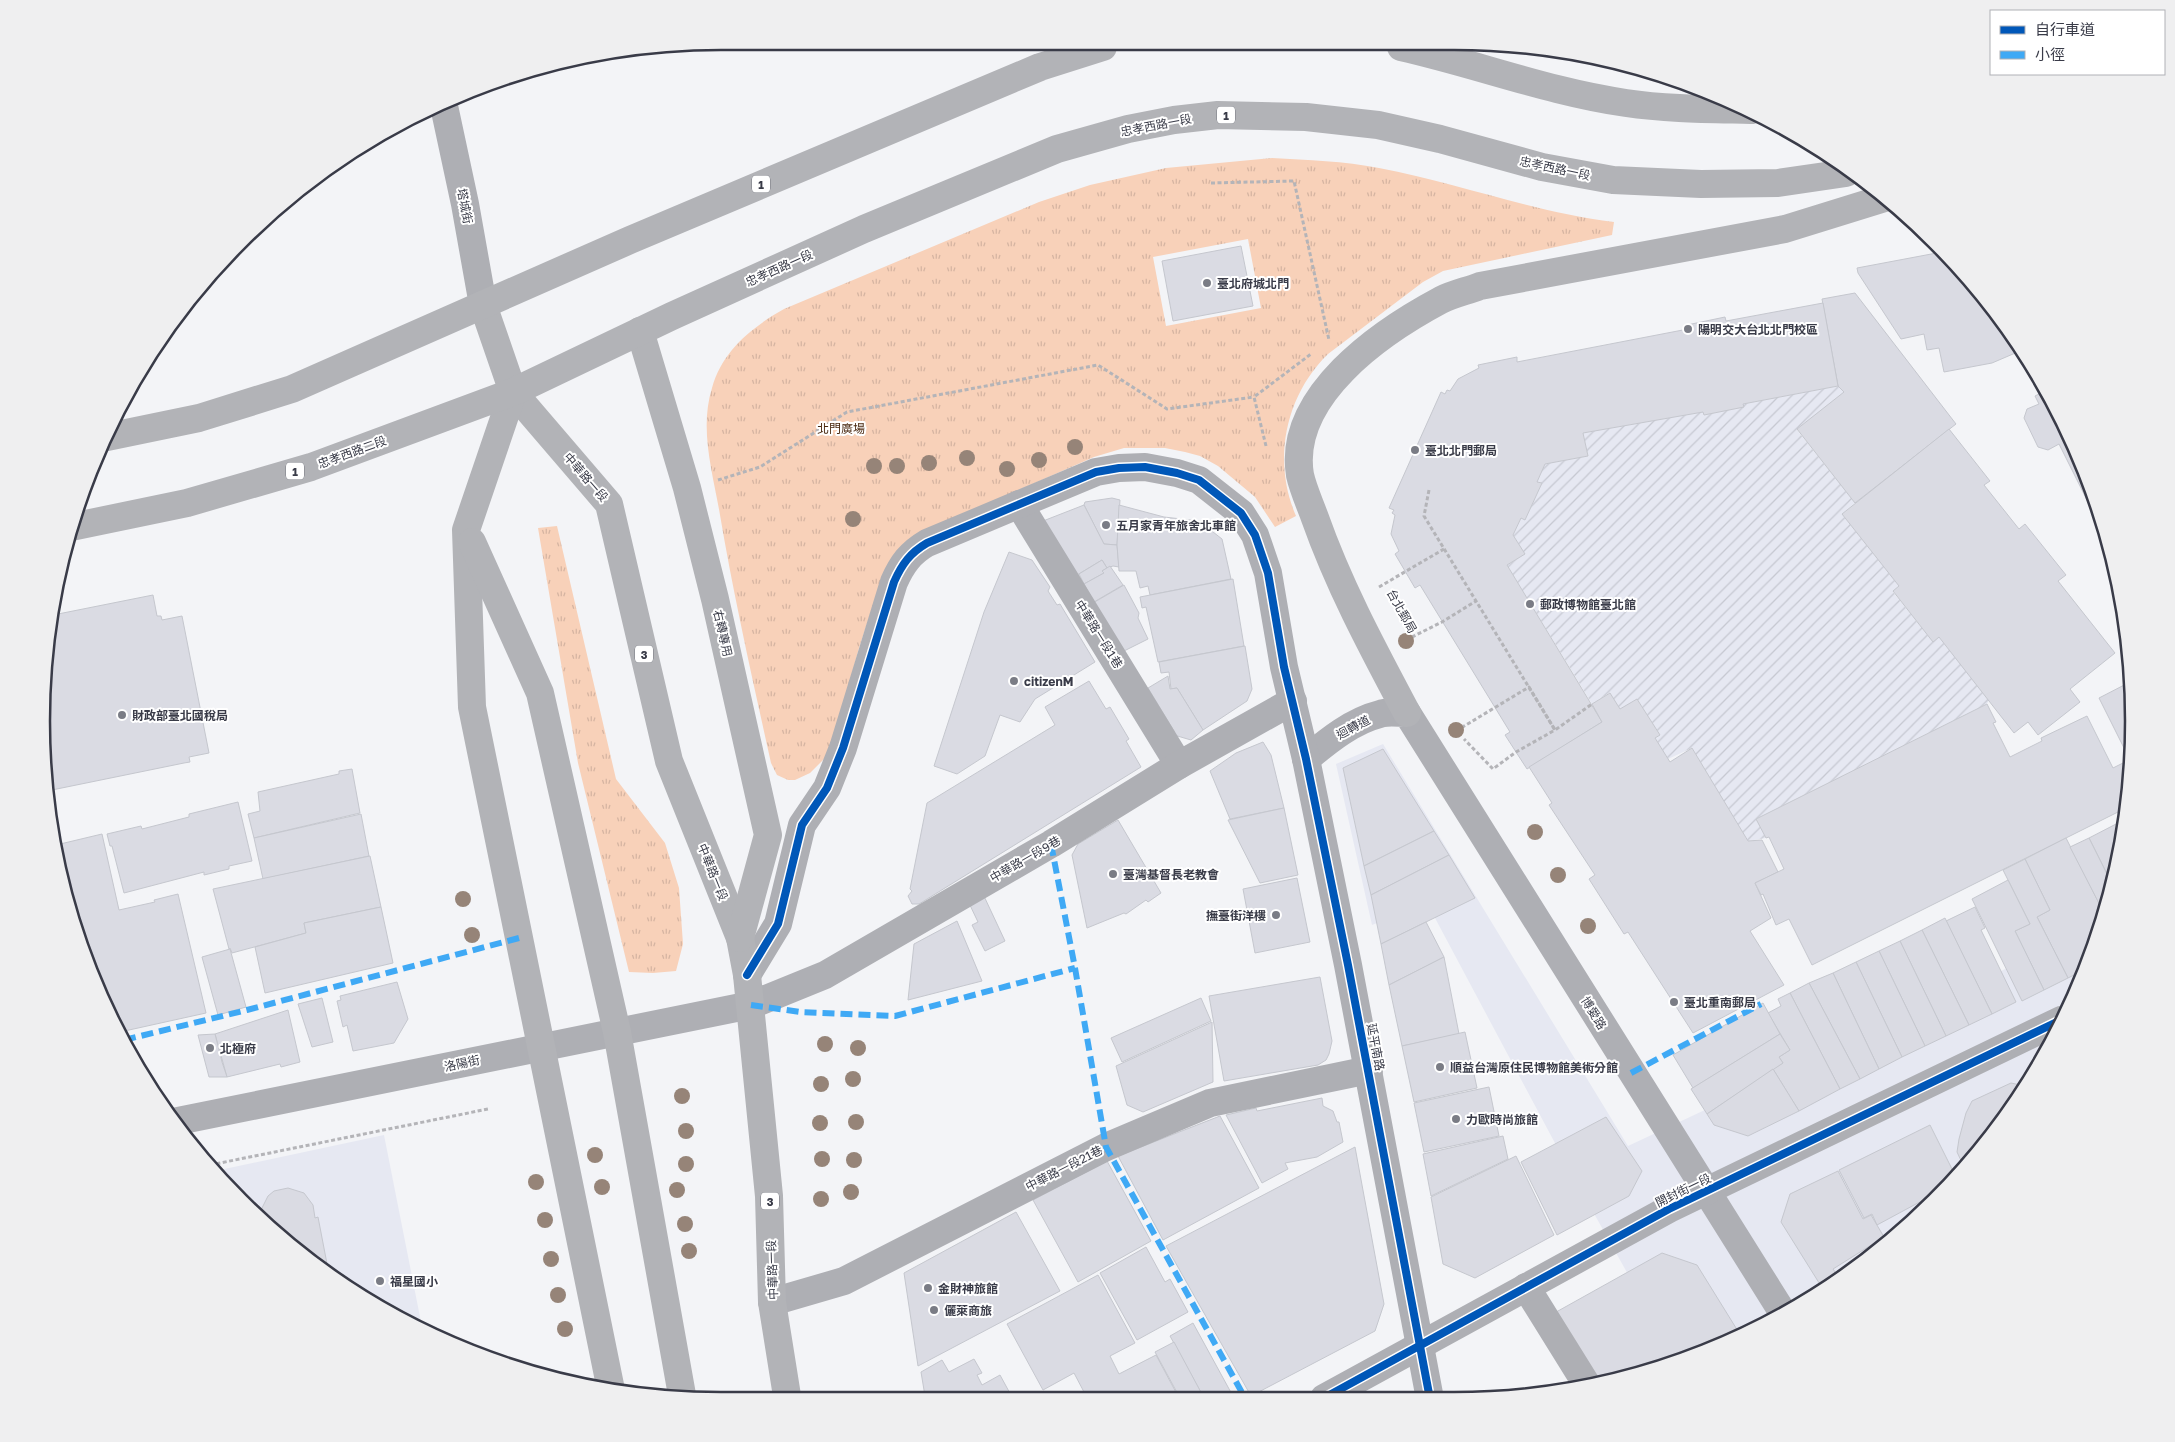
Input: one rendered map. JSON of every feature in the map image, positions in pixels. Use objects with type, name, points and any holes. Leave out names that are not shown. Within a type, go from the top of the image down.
[{"type":"main road","name":"1","points":[[114,436],[199,418],[292,389],[630,240],[1040,67],[1094,50]]},
{"type":"main road","points":[[1415,50],[1533,83],[1625,103],[1730,109]]},
{"type":"main road","name":"忠孝西路一段","points":[[512,392],[640,331],[864,229],[1058,149],[1128,129],[1174,120],[1218,115],[1306,117],[1378,125],[1440,139],[1542,167],[1613,180],[1701,184],[1778,183],[1841,174]]},
{"type":"main road","points":[[1407,713],[1346,596],[1320,532],[1300,475],[1301,441],[1304,433],[1322,393],[1343,369],[1386,334],[1442,299],[1480,286],[1785,228],[1876,201]]},
{"type":"main road","name":"中華路一段","points":[[483,305],[512,392],[609,504],[669,761],[740,938],[747,975],[769,1196],[772,1302],[786,1392]]},
{"type":"main road","name":"右轉專用","points":[[640,331],[687,488],[715,599],[768,835],[740,938]]},
{"type":"main road","points":[[512,392],[466,530],[472,707],[543,1047],[609,1382]]},
{"type":"main road","name":"忠孝西路二段","points":[[80,525],[187,503],[311,467],[512,392]]},
{"type":"main road","points":[[466,530],[540,693],[617,1032],[681,1391]]},
{"type":"street","name":"塔城街","points":[[445,110],[465,204],[483,305]]},
{"type":"street","name":"延平南路","points":[[747,975],[778,924],[802,825],[827,788],[843,748],[894,582],[902,564],[913,552],[927,543],[1096,472],[1119,468],[1145,467],[1178,473],[1199,480],[1242,513],[1255,534],[1268,573],[1284,667],[1306,760],[1369,1070],[1429,1392]]},
{"type":"street","name":"中華路一段1巷","points":[[1019,504],[1179,765]]},
{"type":"street","name":"中華路一段9巷","points":[[750,1005],[825,975],[1051,844],[1179,765],[1293,701]]},
{"type":"street","name":"迴轉道","points":[[1306,760],[1328,741],[1354,724],[1381,713],[1407,713]]},
{"type":"street","name":"博愛路","points":[[1407,713],[1780,1308]]},
{"type":"street","name":"洛陽街","points":[[182,1120],[750,1005]]},
{"type":"street","name":"開封街一段","points":[[1335,1392],[1707,1190],[2053,1024]]},
{"type":"street","name":"中華路一段21巷","points":[[772,1302],[844,1281],[1106,1147],[1210,1103],[1369,1070]]},
{"type":"street","points":[[1526,1287],[1583,1379]]},
{"type":"path","points":[[712,482],[760,467],[846,412],[1098,365],[1167,409],[1254,397]]},
{"type":"path","points":[[1429,490],[1424,516],[1555,730]]},
{"type":"path","points":[[1529,687],[1456,730],[1492,769],[1516,752],[1555,730],[1592,704]]},
{"type":"path","points":[[217,1163],[488,1109]]},
{"type":"shaded area","points":[[1838,386],[1844,392],[1797,430],[1855,503],[1842,514],[1899,586],[1893,592],[1933,642],[1939,637],[1989,700],[1987,704],[1756,819],[1766,838],[1748,841],[1692,748],[1668,759],[1655,738],[1660,735],[1638,700],[1620,709],[1609,693],[1592,704],[1507,565],[1525,554],[1513,535],[1521,518],[1525,520],[1542,483],[1537,482],[1545,464],[1588,456],[1583,433],[1703,412],[1704,415],[1743,407],[1743,404]]},
{"type":"shaded area","points":[[1383,744],[1628,1146],[2092,928],[2074,978],[2056,1018],[2012,1094],[1958,1163],[1928,1195],[1896,1225],[1827,1279],[1751,1323],[1711,1341],[1673,1355],[1564,1160],[1427,903],[1372,925],[1336,764]]},
{"type":"shaded area","name":"福星國小","points":[[384,1135],[421,1321],[348,1279],[313,1253],[279,1225],[223,1169]]},
{"type":"green space","name":"北門廣場","points":[[1272,158],[1353,164],[1408,174],[1555,211],[1614,222],[1612,235],[1443,271],[1423,282],[1328,354],[1301,389],[1293,409],[1287,430],[1284,452],[1289,495],[1296,516],[1275,527],[1255,497],[1218,466],[1200,456],[1165,448],[1124,448],[1094,457],[946,522],[879,587],[859,648],[834,739],[825,758],[810,773],[795,780],[788,780],[777,775],[771,763],[744,639],[709,452],[707,436],[708,404],[712,388],[723,363],[731,351],[750,332],[784,309],[1039,202],[1090,185],[1166,168]],"holes":[[[1248,239],[1261,308],[1166,326],[1153,257]]]},
{"type":"green space","points":[[557,526],[616,779],[665,843],[679,888],[683,944],[676,971],[653,973],[629,972],[578,763],[538,528]]},
{"type":"building","name":"臺北府城北門","points":[[1241,246],[1253,306],[1173,321],[1162,261]]},
{"type":"building","points":[[1934,253],[1986,313],[2015,353],[1992,363],[1944,372],[1939,348],[1927,350],[1924,334],[1901,339],[1858,273],[1857,268]]},
{"type":"building","points":[[1855,293],[1956,424],[1855,503],[1797,429],[1844,392],[1838,386],[1822,299]]},
{"type":"building","points":[[1823,303],[1838,386],[1743,404],[1744,407],[1704,415],[1703,412],[1583,433],[1588,456],[1545,464],[1537,482],[1542,483],[1525,520],[1521,518],[1513,535],[1525,554],[1507,565],[1602,722],[1527,769],[1505,735],[1510,732],[1420,585],[1415,588],[1395,554],[1399,551],[1391,534],[1395,515],[1392,513],[1394,510],[1389,508],[1441,392],[1445,394],[1447,390],[1450,391],[1458,379],[1479,368],[1478,365],[1517,357],[1517,362],[1688,329],[1687,325],[1725,317],[1726,321]]},
{"type":"building","points":[[2039,394],[2056,424],[2074,464],[2088,501],[2059,444],[2048,450],[2038,447],[2024,418],[2027,409],[2039,404],[2035,396]]},
{"type":"building","points":[[1949,429],[1990,481],[1984,485],[2019,529],[2025,524],[2066,575],[2058,581],[2115,653],[2070,689],[2080,702],[2038,735],[2028,722],[2014,733],[1939,637],[1933,642],[1893,591],[1899,586],[1842,514]]},
{"type":"building","name":"五月家青年旅舍北車館","points":[[1112,498],[1120,500],[1117,545],[1104,544],[1084,505],[1085,502]]},
{"type":"building","points":[[1084,505],[1104,544],[1117,545],[1119,567],[1107,568],[1102,560],[1077,575],[1043,521]]},
{"type":"building","points":[[1119,505],[1164,517],[1199,521],[1222,539],[1231,579],[1150,595],[1148,586],[1140,588],[1136,571],[1119,571],[1117,545]]},
{"type":"building","name":"citizenM","points":[[1009,552],[1032,560],[1050,587],[1048,591],[1057,605],[1060,604],[1095,662],[1035,699],[1020,722],[1000,715],[985,756],[957,774],[934,766],[984,612]]},
{"type":"building","points":[[1102,560],[1107,568],[1102,571],[1104,573],[1084,584],[1079,574]]},
{"type":"building","points":[[1110,566],[1123,585],[1094,602],[1084,584],[1104,573],[1102,571]]},
{"type":"building","points":[[1233,579],[1244,646],[1158,662],[1146,607],[1142,608],[1140,597]]},
{"type":"building","points":[[1124,585],[1139,613],[1138,618],[1148,639],[1124,651],[1093,603]]},
{"type":"building","name":"財政部臺北國稅局","points":[[153,595],[157,616],[161,616],[162,620],[182,616],[209,753],[189,757],[190,762],[54,790],[51,765],[51,677],[59,614]]},
{"type":"building","points":[[1245,646],[1252,689],[1247,701],[1203,730],[1177,688],[1171,689],[1169,672],[1161,673],[1159,662]]},
{"type":"building","points":[[1168,676],[1170,689],[1177,688],[1203,730],[1191,740],[1174,735],[1174,731],[1148,688]]},
{"type":"building","points":[[1089,681],[1106,709],[1110,707],[1129,739],[1126,741],[1141,767],[919,904],[912,904],[908,896],[912,891],[910,889],[927,803],[1055,725],[1045,707]]},
{"type":"building","points":[[2124,685],[2124,749],[2099,698]]},
{"type":"building","points":[[1610,693],[1620,709],[1637,699],[1660,735],[1655,738],[1670,762],[1692,748],[1748,841],[1762,840],[1778,872],[1755,883],[1771,918],[1750,931],[1784,985],[1693,1033],[1628,932],[1624,934],[1589,879],[1595,875],[1549,805],[1552,803],[1529,767],[1602,722],[1592,704]]},
{"type":"building","points":[[1987,704],[1996,722],[1993,723],[2010,757],[2042,741],[2041,738],[2087,716],[2113,768],[2124,762],[2119,812],[1812,965],[1789,919],[1776,925],[1763,894],[1761,895],[1755,883],[1784,869],[1769,837],[1766,838],[1756,819]]},
{"type":"building","points":[[1263,742],[1271,755],[1284,808],[1230,819],[1210,771],[1236,753]]},
{"type":"building","points":[[1383,749],[1434,831],[1364,866],[1343,768]]},
{"type":"building","points":[[352,769],[360,813],[254,838],[248,814],[260,811],[258,792],[339,774],[339,771]]},
{"type":"building","points":[[238,802],[252,861],[229,866],[229,869],[204,875],[204,872],[124,893],[107,834],[141,826],[142,829],[189,817],[189,814]]},
{"type":"building","points":[[1284,808],[1298,875],[1260,883],[1228,820]]},
{"type":"building","points":[[361,814],[369,856],[263,879],[254,838]]},
{"type":"building","name":"臺灣基督長老教會","points":[[1118,820],[1161,893],[1148,902],[1146,900],[1126,914],[1124,913],[1087,928],[1072,855],[1078,844]]},
{"type":"building","points":[[2117,824],[2107,874],[2089,838]]},
{"type":"building","points":[[1434,831],[1449,855],[1371,895],[1364,866]]},
{"type":"building","points":[[102,834],[119,910],[155,902],[154,900],[178,894],[206,1013],[126,1031],[101,978],[86,937],[73,895],[62,844]]},
{"type":"building","points":[[2066,838],[2099,904],[2075,974],[2068,978],[2037,917],[2050,910],[2025,859]]},
{"type":"building","points":[[2089,838],[2107,874],[2099,904],[2070,847]]},
{"type":"building","points":[[1449,855],[1475,898],[1381,944],[1371,895]]},
{"type":"building","points":[[370,856],[381,907],[304,923],[306,933],[232,953],[229,949],[213,889]]},
{"type":"building","points":[[2025,859],[2050,910],[2037,917],[2068,978],[2044,990],[2015,931],[2030,924],[2003,870]]},
{"type":"building","name":"撫臺街洋樓","points":[[1297,878],[1310,942],[1255,953],[1243,889]]},
{"type":"building","points":[[2008,880],[2030,924],[2015,931],[2044,990],[2022,1001],[1972,899]]},
{"type":"building","points":[[983,894],[1005,941],[985,951],[972,925],[978,922],[968,901]]},
{"type":"building","points":[[381,907],[393,963],[265,993],[255,947],[306,933],[304,923]]},
{"type":"building","points":[[1975,907],[1985,928],[1981,930],[2016,1002],[1992,1014],[1946,921]]},
{"type":"building","points":[[1945,918],[1992,1014],[1969,1025],[1922,930]]},
{"type":"building","points":[[957,921],[982,981],[908,1000],[914,944]]},
{"type":"building","points":[[1426,922],[1444,957],[1389,985],[1381,944]]},
{"type":"building","points":[[1922,930],[1969,1025],[1946,1036],[1900,941]]},
{"type":"building","points":[[1900,941],[1946,1036],[1925,1046],[1879,951]]},
{"type":"building","points":[[230,949],[246,1007],[218,1015],[202,957]]},
{"type":"building","points":[[1879,951],[1925,1046],[1902,1057],[1856,962]]},
{"type":"building","points":[[1444,957],[1459,1034],[1402,1046],[1389,985]]},
{"type":"building","points":[[1856,962],[1902,1057],[1879,1069],[1833,973]]},
{"type":"building","points":[[1833,973],[1879,1069],[1860,1079],[1809,983]]},
{"type":"building","points":[[1320,977],[1332,1041],[1326,1060],[1318,1065],[1224,1081],[1209,996]]},
{"type":"building","points":[[397,982],[408,1019],[394,1043],[353,1051],[347,1025],[343,1027],[337,1001],[341,1000],[340,996]]},
{"type":"building","points":[[1809,983],[1860,1079],[1840,1089],[1790,993]]},
{"type":"building","points":[[1790,993],[1840,1089],[1799,1111],[1773,1069],[1783,1063],[1779,1057],[1790,1050],[1768,1013],[1781,1006],[1778,999]]},
{"type":"building","points":[[322,998],[333,1042],[312,1047],[298,1004]]},
{"type":"building","points":[[1201,998],[1211,1021],[1122,1062],[1111,1038]]},
{"type":"building","points":[[1763,1003],[1780,1034],[1693,1088],[1673,1055]]},
{"type":"building","points":[[288,1010],[300,1062],[281,1067],[280,1064],[227,1077],[215,1034]]},
{"type":"building","points":[[1212,1022],[1213,1082],[1143,1112],[1127,1105],[1116,1066]]},
{"type":"building","name":"順益台灣原住民博物館美術分館","points":[[1465,1032],[1477,1088],[1414,1102],[1402,1046]]},
{"type":"building","name":"北極府","points":[[215,1034],[227,1077],[209,1077],[198,1035]]},
{"type":"building","points":[[1780,1034],[1790,1050],[1779,1057],[1783,1063],[1707,1114],[1691,1089]]},
{"type":"building","points":[[1773,1069],[1799,1111],[1748,1136],[1714,1125],[1707,1114]]},
{"type":"building","points":[[2011,1083],[2018,1084],[1986,1129],[1961,1160],[1957,1152],[1959,1139],[1966,1113],[1972,1101]]},
{"type":"building","name":"力歐時尚旅館","points":[[1489,1087],[1499,1136],[1424,1152],[1414,1103]]},
{"type":"building","points":[[1322,1098],[1323,1106],[1333,1111],[1337,1122],[1339,1122],[1343,1142],[1317,1157],[1285,1163],[1288,1169],[1262,1183],[1226,1115],[1256,1108],[1257,1111]]},
{"type":"building","points":[[1220,1116],[1259,1188],[1163,1240],[1118,1156]]},
{"type":"building","points":[[1606,1117],[1642,1171],[1629,1196],[1557,1235],[1521,1162]]},
{"type":"building","points":[[1930,1125],[1952,1169],[1922,1201],[1877,1225],[1872,1214],[1864,1218],[1839,1170]]},
{"type":"building","points":[[1503,1136],[1508,1159],[1431,1196],[1423,1154]]},
{"type":"building","points":[[1355,1147],[1384,1304],[1375,1331],[1259,1392],[1249,1392],[1166,1246]]},
{"type":"building","points":[[1516,1156],[1554,1235],[1475,1278],[1443,1264],[1431,1197]]},
{"type":"building","points":[[1107,1161],[1151,1241],[1078,1282],[1033,1200]]},
{"type":"building","points":[[1838,1171],[1863,1219],[1871,1215],[1883,1236],[1833,1269],[1836,1273],[1820,1284],[1781,1222],[1790,1194]]},
{"type":"building","points":[[288,1188],[304,1193],[313,1205],[315,1218],[318,1217],[327,1263],[262,1209],[268,1196],[274,1191]]},
{"type":"building","points":[[1016,1212],[1060,1291],[918,1366],[904,1273]]},
{"type":"building","points":[[1146,1247],[1165,1282],[1170,1279],[1188,1312],[1137,1340],[1100,1273]]},
{"type":"building","points":[[1662,1253],[1697,1265],[1737,1329],[1670,1356],[1595,1377],[1549,1316]]},
{"type":"building","points":[[1098,1275],[1135,1343],[1110,1356],[1119,1374],[1156,1355],[1176,1392],[1084,1392],[1074,1373],[1043,1390],[1007,1324]]},
{"type":"building","points":[[1193,1323],[1231,1392],[1201,1392],[1170,1336]]},
{"type":"building","points":[[1174,1342],[1201,1392],[1177,1392],[1155,1352]]},
{"type":"building","points":[[974,1359],[982,1373],[977,1375],[982,1385],[1000,1375],[1009,1392],[924,1392],[921,1372],[942,1360],[949,1372]]},
{"type":"marked path","points":[[1051,844],[1106,1147],[1242,1392]]},
{"type":"marked path","points":[[130,1038],[247,1010],[519,938]]},
{"type":"marked path","points":[[751,1005],[801,1012],[895,1016],[1075,968]]},
{"type":"marked path","points":[[1631,1073],[1761,1004]]},
{"type":"cycle path","points":[[747,975],[778,924],[802,825],[827,788],[843,748],[894,582],[903,564],[911,555],[927,543],[1096,472],[1119,468],[1145,467],[1177,473],[1199,480],[1241,513],[1255,535],[1268,573],[1284,667],[1306,759],[1348,965],[1429,1392]]},
{"type":"cycle path","points":[[1335,1392],[1669,1209],[2053,1024]]},
{"type":"place","name":"臺北府城北門","points":[[1207,283]]},
{"type":"place","name":"陽明交大台北北門校區","points":[[1688,329]]},
{"type":"place","name":"臺北北門郵局","points":[[1415,450]]},
{"type":"place","name":"五月家青年旅舍北車館","points":[[1106,525]]},
{"type":"place","name":"郵政博物館臺北館","points":[[1530,604]]},
{"type":"place","name":"citizenM","points":[[1014,681]]},
{"type":"place","name":"財政部臺北國稅局","points":[[122,715]]},
{"type":"place","name":"臺灣基督長老教會","points":[[1113,874]]},
{"type":"place","name":"撫臺街洋樓","points":[[1276,915]]},
{"type":"place","name":"臺北重南郵局","points":[[1674,1002]]},
{"type":"place","name":"北極府","points":[[210,1048]]},
{"type":"place","name":"順益台灣原住民博物館美術分館","points":[[1440,1067]]},
{"type":"place","name":"力歐時尚旅館","points":[[1456,1119]]},
{"type":"place","name":"福星國小","points":[[380,1281]]},
{"type":"place","name":"金財神旅館","points":[[928,1288]]},
{"type":"place","name":"儷萊商旅","points":[[934,1310]]}]
